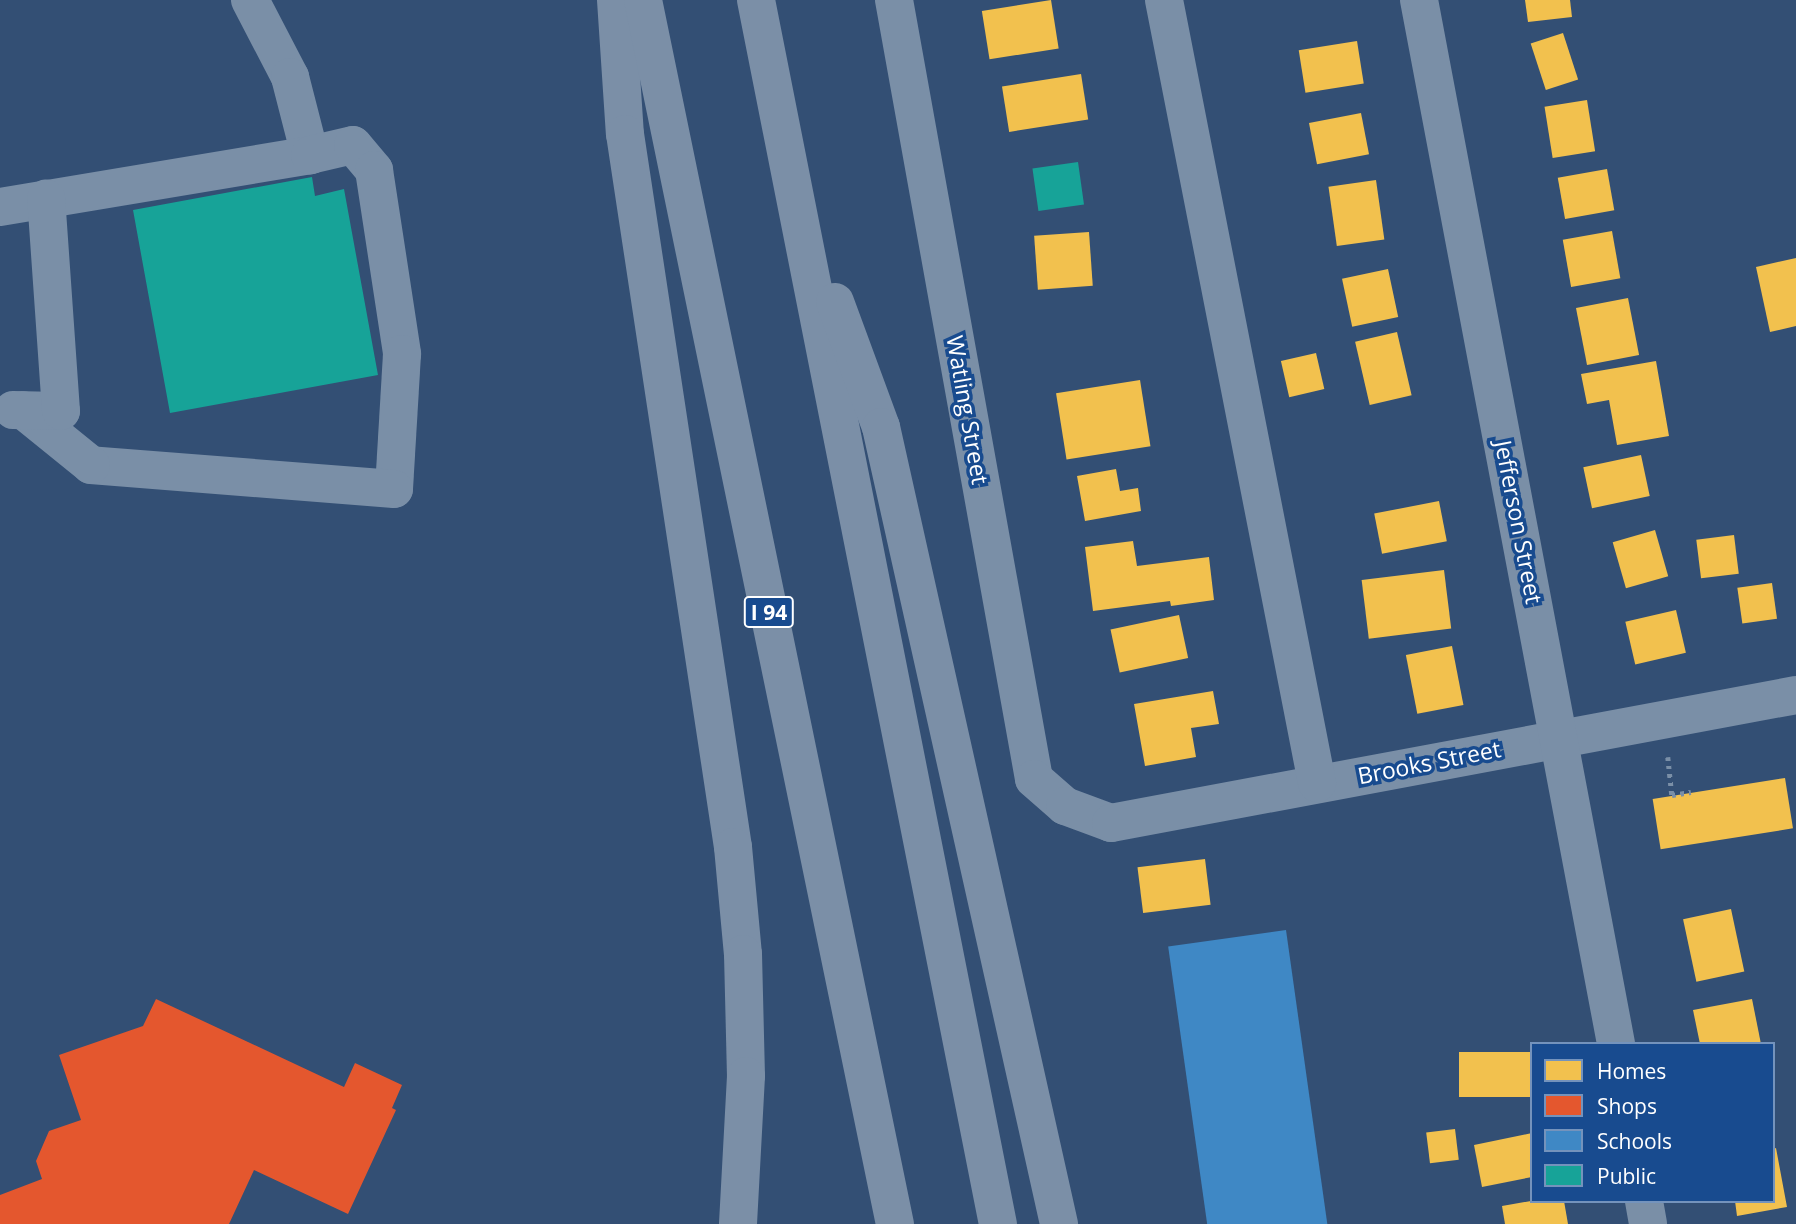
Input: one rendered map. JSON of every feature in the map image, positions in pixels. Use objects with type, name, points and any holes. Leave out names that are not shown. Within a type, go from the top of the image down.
[{"type":"highway","points":[[616,0],[625,134],[733,847],[743,954],[746,1063],[738,1224]]},
{"type":"highway","name":"I 94","points":[[643,0],[895,1224]]},
{"type":"highway","points":[[756,0],[998,1224]]},
{"type":"highway","points":[[794,189],[881,428],[1059,1224]]},
{"type":"street","points":[[250,0],[290,77],[310,155]]},
{"type":"street","name":"Watling Street","points":[[894,0],[1034,779],[1065,806]]},
{"type":"street","points":[[1164,0],[1317,783]]},
{"type":"street","name":"Jefferson Street","points":[[1419,0],[1616,1042]]},
{"type":"street","points":[[0,207],[310,155],[354,145],[374,170],[402,354],[394,489],[91,465],[11,410]]},
{"type":"street","points":[[11,410],[61,411],[46,199]]},
{"type":"street","name":"Brooks Street","points":[[1065,806],[1111,823],[1796,695]]},
{"type":"street","points":[[1644,1203],[1648,1224]]},
{"type":"path","points":[[1668,752],[1672,795],[1690,792]]},
{"type":"building: Homes","points":[[1051,0],[1059,48],[990,59],[982,11]]},
{"type":"building: Homes","points":[[1525,0],[1570,0],[1572,17],[1528,22]]},
{"type":"building: Homes","points":[[1563,33],[1578,80],[1546,90],[1531,44]]},
{"type":"building: Homes","points":[[1357,41],[1364,83],[1305,93],[1299,50]]},
{"type":"building: Homes","points":[[1081,74],[1088,119],[1009,132],[1002,87]]},
{"type":"building: Homes","points":[[1587,100],[1595,151],[1553,158],[1545,107]]},
{"type":"building: Homes","points":[[1361,113],[1369,154],[1317,164],[1309,123]]},
{"type":"building: Homes","points":[[1607,169],[1614,210],[1565,219],[1558,178]]},
{"type":"building: Homes","points":[[1376,180],[1384,239],[1337,246],[1328,187]]},
{"type":"building: Homes","points":[[1612,231],[1620,278],[1571,287],[1563,240]]},
{"type":"building: Homes","points":[[1089,232],[1093,286],[1038,290],[1034,236]]},
{"type":"building: Homes","points":[[1796,258],[1796,326],[1770,332],[1756,267]]},
{"type":"building: Homes","points":[[1388,269],[1398,317],[1352,327],[1342,279]]},
{"type":"building: Homes","points":[[1628,298],[1639,355],[1587,365],[1576,308]]},
{"type":"building: Homes","points":[[1397,332],[1412,395],[1370,405],[1355,342]]},
{"type":"building: Homes","points":[[1316,353],[1324,389],[1289,397],[1281,361]]},
{"type":"building: Homes","points":[[1656,361],[1669,436],[1617,445],[1609,400],[1587,404],[1581,374]]},
{"type":"building: Homes","points":[[1140,380],[1150,446],[1067,459],[1056,393]]},
{"type":"building: Homes","points":[[1641,455],[1650,496],[1592,508],[1583,467]]},
{"type":"building: Homes","points":[[1116,469],[1120,491],[1138,488],[1141,511],[1085,521],[1077,476]]},
{"type":"building: Homes","points":[[1439,501],[1447,541],[1382,554],[1374,514]]},
{"type":"building: Homes","points":[[1655,530],[1668,576],[1626,588],[1613,542]]},
{"type":"building: Homes","points":[[1734,535],[1739,574],[1701,578],[1696,540]]},
{"type":"building: Homes","points":[[1133,541],[1137,566],[1209,557],[1214,600],[1171,606],[1170,601],[1093,611],[1085,547]]},
{"type":"building: Homes","points":[[1444,570],[1451,629],[1369,639],[1362,580]]},
{"type":"building: Homes","points":[[1772,583],[1777,619],[1742,624],[1737,588]]},
{"type":"building: Homes","points":[[1676,610],[1686,653],[1635,665],[1625,622]]},
{"type":"building: Homes","points":[[1179,615],[1188,658],[1120,673],[1111,630]]},
{"type":"building: Homes","points":[[1452,646],[1463,705],[1417,714],[1406,655]]},
{"type":"building: Homes","points":[[1213,691],[1219,724],[1191,728],[1196,757],[1145,766],[1134,704]]},
{"type":"building: Homes","points":[[1785,778],[1793,828],[1661,849],[1653,799]]},
{"type":"building: Homes","points":[[1205,859],[1211,905],[1143,913],[1138,867]]},
{"type":"building: Homes","points":[[1731,909],[1744,972],[1696,982],[1683,919]]},
{"type":"building: Homes","points":[[1752,999],[1761,1042],[1700,1042],[1693,1010]]},
{"type":"building: Homes","points":[[1459,1052],[1530,1052],[1530,1097],[1459,1097]]},
{"type":"building: Homes","points":[[1455,1129],[1459,1160],[1430,1163],[1426,1133]]},
{"type":"building: Homes","points":[[1530,1133],[1530,1177],[1482,1187],[1474,1145]]},
{"type":"building: Homes","points":[[1775,1148],[1787,1207],[1737,1216],[1735,1203],[1775,1203]]},
{"type":"building: Homes","points":[[1530,1201],[1564,1203],[1568,1224],[1505,1224],[1502,1206]]},
{"type":"building: Shops","points":[[156,999],[344,1087],[355,1063],[402,1085],[392,1108],[396,1110],[348,1214],[254,1170],[229,1224],[0,1224],[0,1195],[42,1179],[36,1161],[49,1131],[81,1120],[59,1055],[143,1026]]},
{"type":"building: Schools","points":[[1286,930],[1327,1224],[1207,1224],[1168,947]]},
{"type":"building: Public","points":[[1078,162],[1084,205],[1038,211],[1032,168]]},
{"type":"building: Public","points":[[312,177],[315,196],[344,189],[378,375],[170,413],[133,210]]}]
